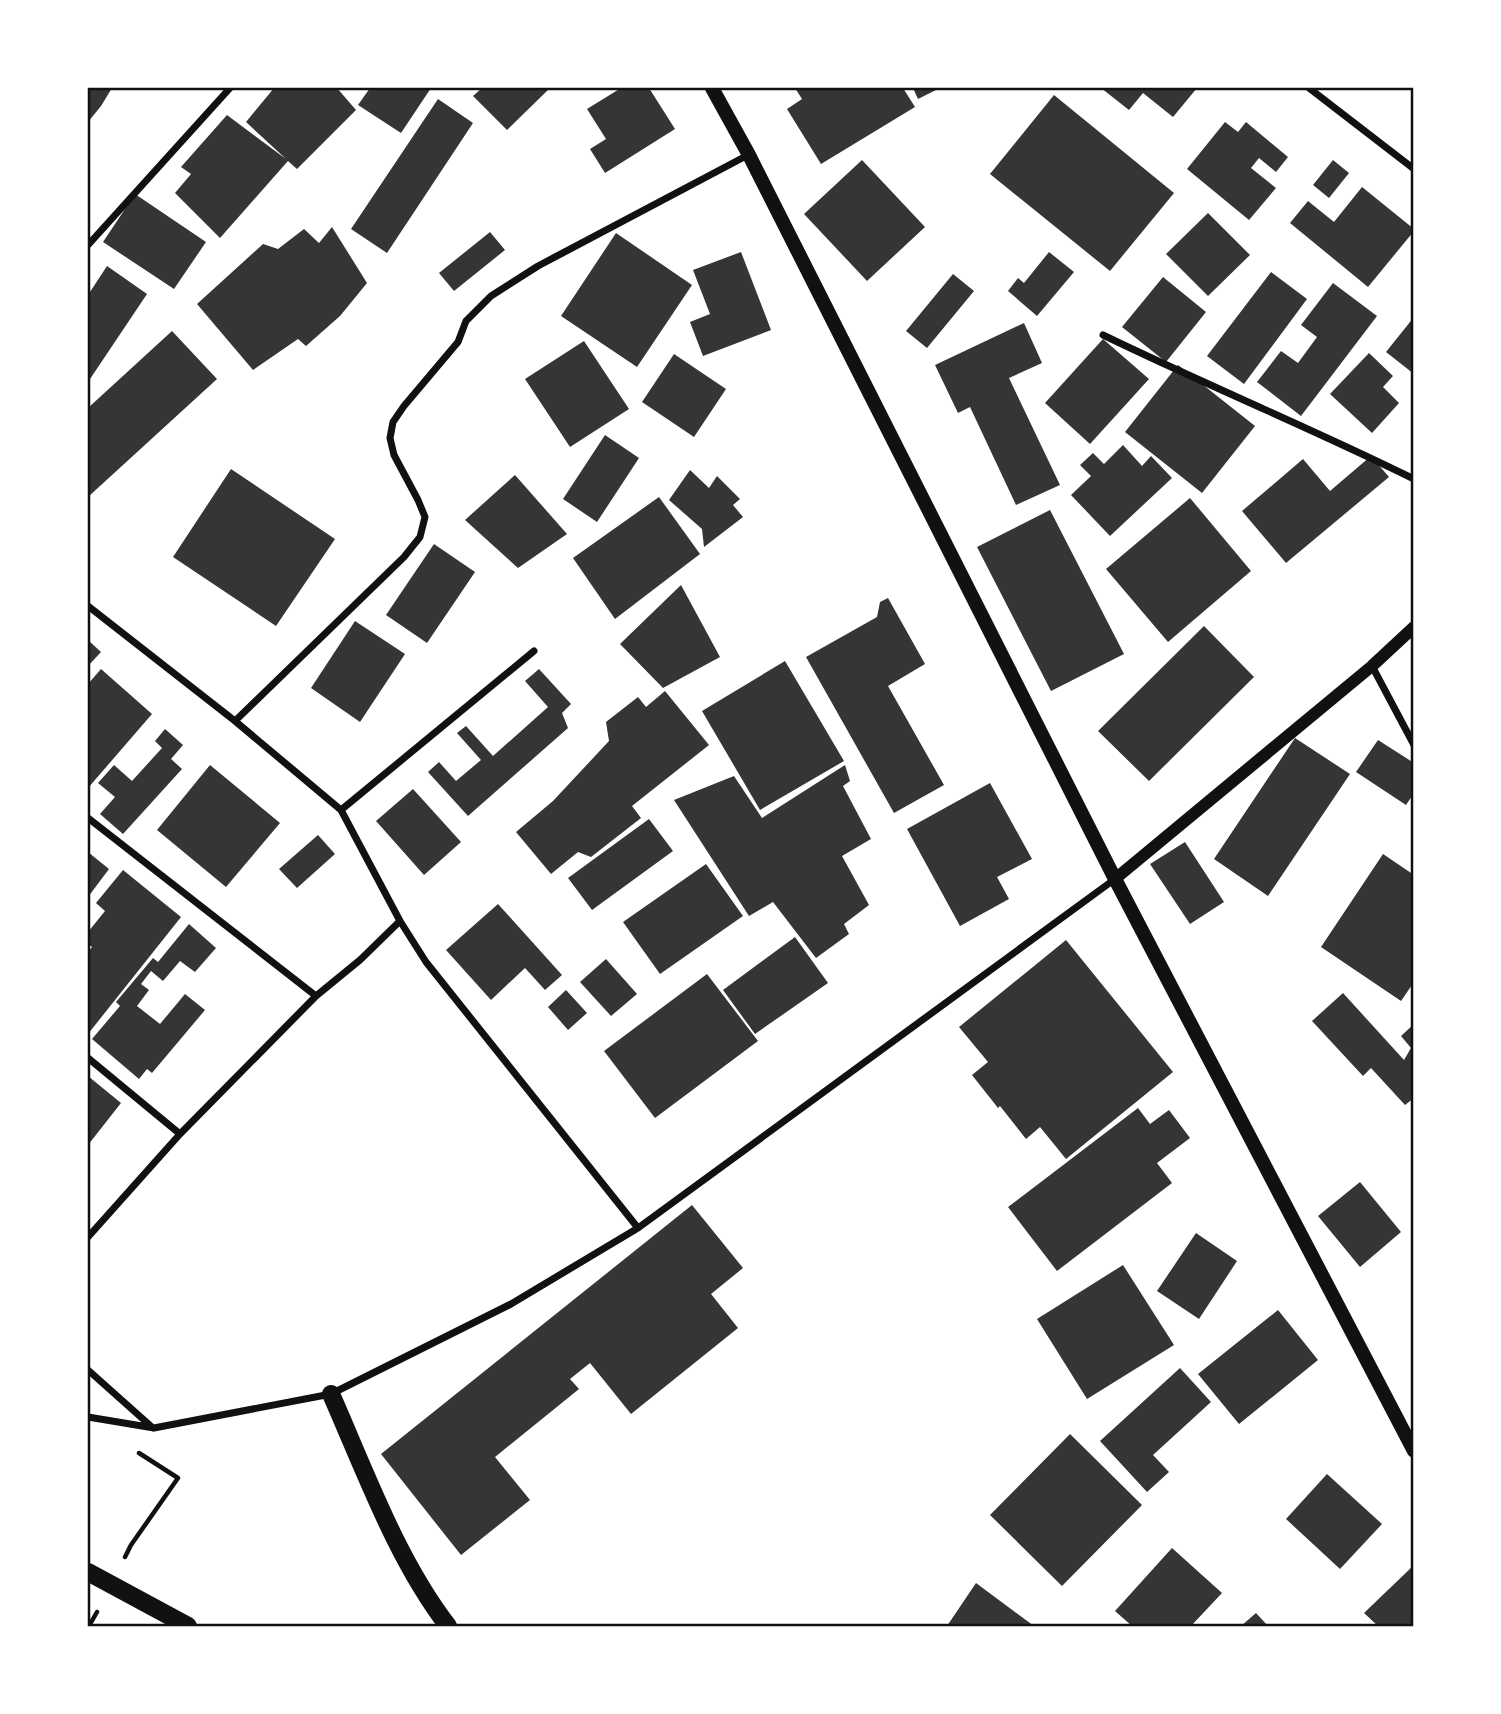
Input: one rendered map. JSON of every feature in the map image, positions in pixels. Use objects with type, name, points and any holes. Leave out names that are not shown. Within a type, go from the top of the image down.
[{"type":"main road","points":[[712,88],[749,155],[1115,879],[1413,1451]]},
{"type":"main road","points":[[331,1394],[391,1530],[431,1604],[448,1626]]},
{"type":"main road","points":[[88,1572],[188,1626]]},
{"type":"street","points":[[88,245],[230,88]]},
{"type":"street","points":[[1309,88],[1413,169]]},
{"type":"street","points":[[235,722],[404,558],[420,537],[425,517],[394,455],[391,430],[404,406],[458,342],[466,321],[491,296],[538,266],[749,155]]},
{"type":"street","points":[[1103,335],[1413,479]]},
{"type":"street","points":[[88,606],[341,810],[400,921],[426,962],[638,1228]]},
{"type":"street","points":[[88,1417],[153,1428],[331,1394],[511,1304],[638,1228],[1115,879],[1372,666],[1413,627]]},
{"type":"street","points":[[341,810],[534,651]]},
{"type":"street","points":[[1372,666],[1413,745]]},
{"type":"street","points":[[88,818],[316,996]]},
{"type":"street","points":[[88,1237],[180,1134],[316,996],[360,960],[400,921]]},
{"type":"street","points":[[88,1058],[180,1134]]},
{"type":"street","points":[[88,1370],[153,1428]]},
{"type":"path","points":[[119,1569],[131,1545],[178,1478]]},
{"type":"path","points":[[89,1626],[101,1603]]},
{"type":"building","points":[[88,88],[112,88],[88,122]]},
{"type":"building","points":[[274,88],[337,88],[356,110],[297,169],[288,161],[220,238],[175,193],[191,174],[181,167],[227,115],[286,159],[246,122]]},
{"type":"building","points":[[370,88],[431,88],[401,133],[358,105]]},
{"type":"building","points":[[482,88],[549,89],[507,130],[473,96]]},
{"type":"building","points":[[621,88],[649,88],[675,129],[605,173],[590,149],[606,139],[587,109]]},
{"type":"building","points":[[795,88],[903,88],[915,107],[821,164],[787,109],[802,99]]},
{"type":"building","points":[[913,88],[940,88],[918,99]]},
{"type":"building","points":[[1101,88],[1197,88],[1173,117],[1143,93],[1129,110]]},
{"type":"building","points":[[1054,95],[1174,193],[1110,271],[990,174]]},
{"type":"building","points":[[438,99],[473,123],[387,253],[351,229]]},
{"type":"building","points":[[1225,122],[1238,132],[1246,122],[1288,157],[1276,172],[1259,158],[1251,168],[1276,188],[1249,220],[1187,169]]},
{"type":"building","points":[[862,160],[925,227],[867,281],[804,214]]},
{"type":"building","points":[[1333,160],[1349,173],[1329,198],[1313,185]]},
{"type":"building","points":[[1362,187],[1414,229],[1368,287],[1290,223],[1308,201],[1334,222]]},
{"type":"building","points":[[135,194],[206,242],[174,289],[103,242]]},
{"type":"building","points":[[1208,213],[1250,255],[1208,296],[1166,254]]},
{"type":"building","points":[[332,227],[367,283],[340,316],[306,346],[298,339],[253,370],[197,304],[263,244],[278,249],[304,229],[319,243]]},
{"type":"building","points":[[490,232],[505,250],[454,291],[439,273]]},
{"type":"building","points":[[616,233],[692,285],[637,367],[561,316]]},
{"type":"building","points":[[741,252],[771,330],[703,356],[690,322],[710,314],[693,270]]},
{"type":"building","points":[[1049,252],[1074,272],[1037,316],[1008,291],[1018,278],[1024,283]]},
{"type":"building","points":[[107,266],[147,294],[88,382],[88,295]]},
{"type":"building","points":[[1271,272],[1307,299],[1244,384],[1207,356]]},
{"type":"building","points":[[953,274],[974,291],[927,348],[906,331]]},
{"type":"building","points":[[1163,277],[1206,312],[1166,362],[1122,327]]},
{"type":"building","points":[[1333,283],[1377,316],[1301,416],[1257,382],[1281,351],[1298,363],[1317,337],[1301,325]]},
{"type":"building","points":[[1414,317],[1414,374],[1386,352]]},
{"type":"building","points":[[1024,323],[1042,363],[1009,378],[1060,485],[1016,505],[970,407],[958,413],[935,365]]},
{"type":"building","points":[[172,331],[217,379],[88,497],[88,408]]},
{"type":"building","points":[[1103,339],[1149,379],[1090,444],[1045,403]]},
{"type":"building","points":[[584,341],[629,409],[570,447],[525,379]]},
{"type":"building","points":[[1369,353],[1393,376],[1383,387],[1399,403],[1372,433],[1330,394]]},
{"type":"building","points":[[674,354],[726,389],[694,437],[642,402]]},
{"type":"building","points":[[1178,365],[1255,426],[1202,493],[1125,432]]},
{"type":"building","points":[[605,435],[639,458],[597,522],[563,499]]},
{"type":"building","points":[[1123,445],[1142,466],[1151,456],[1172,478],[1110,536],[1071,495],[1091,476],[1080,465],[1093,453],[1104,464]]},
{"type":"building","points":[[1371,456],[1389,477],[1286,563],[1242,511],[1303,459],[1330,491]]},
{"type":"building","points":[[231,469],[335,539],[276,626],[173,557]]},
{"type":"building","points":[[690,470],[709,488],[717,476],[740,499],[733,505],[743,517],[704,547],[702,529],[669,500]]},
{"type":"building","points":[[515,475],[567,534],[518,568],[465,520]]},
{"type":"building","points":[[659,497],[700,554],[615,619],[573,558]]},
{"type":"building","points":[[1190,498],[1251,571],[1168,642],[1106,569]]},
{"type":"building","points":[[1050,510],[1124,654],[1051,691],[977,547]]},
{"type":"building","points":[[434,544],[475,572],[427,643],[386,615]]},
{"type":"building","points":[[681,585],[720,657],[663,688],[620,644]]},
{"type":"building","points":[[888,598],[925,664],[888,686],[944,785],[894,813],[806,657],[877,617],[880,602]]},
{"type":"building","points":[[355,621],[405,654],[360,722],[311,688]]},
{"type":"building","points":[[1204,626],[1254,677],[1149,781],[1098,731]]},
{"type":"building","points":[[88,640],[101,652],[88,666]]},
{"type":"building","points":[[785,661],[844,761],[760,810],[702,711]]},
{"type":"building","points":[[101,669],[152,714],[88,788],[88,684]]},
{"type":"building","points":[[539,669],[571,704],[562,713],[568,728],[468,816],[428,772],[439,762],[456,781],[481,760],[457,733],[466,726],[493,756],[548,707],[525,681]]},
{"type":"building","points":[[665,691],[709,745],[632,806],[641,818],[591,857],[578,852],[551,874],[516,832],[553,801],[609,741],[606,722],[638,697],[646,707]]},
{"type":"building","points":[[165,729],[183,745],[171,759],[182,769],[123,834],[100,814],[115,797],[98,783],[114,765],[132,781],[162,748],[155,741]]},
{"type":"building","points":[[1295,738],[1350,774],[1268,896],[1214,859]]},
{"type":"building","points":[[1378,740],[1414,763],[1414,793],[1406,805],[1356,772]]},
{"type":"building","points":[[210,765],[280,823],[226,887],[157,830]]},
{"type":"building","points":[[845,765],[850,781],[843,786],[871,839],[842,856],[869,905],[844,924],[849,934],[816,958],[773,902],[749,916],[674,800],[734,776],[762,818]]},
{"type":"building","points":[[990,783],[1032,859],[997,877],[1009,899],[960,926],[907,829]]},
{"type":"building","points":[[413,789],[461,842],[424,875],[376,821]]},
{"type":"building","points":[[649,819],[673,851],[592,910],[568,878]]},
{"type":"building","points":[[318,835],[335,854],[297,888],[279,869]]},
{"type":"building","points":[[1185,842],[1224,902],[1190,924],[1150,864]]},
{"type":"building","points":[[88,852],[109,869],[88,897]]},
{"type":"building","points":[[1383,854],[1414,875],[1414,982],[1401,1001],[1321,947]]},
{"type":"building","points":[[706,864],[743,916],[660,974],[623,922]]},
{"type":"building","points":[[123,870],[181,917],[88,1034],[88,952],[92,947],[88,944],[88,932],[105,911],[96,903]]},
{"type":"building","points":[[498,904],[562,975],[545,990],[525,968],[491,1000],[446,950]]},
{"type":"building","points":[[189,924],[216,948],[195,972],[180,961],[163,981],[151,971],[141,984],[149,990],[137,1006],[160,1024],[185,994],[205,1010],[152,1073],[147,1069],[139,1079],[92,1039],[120,1006],[116,1002],[153,958],[158,962]]},
{"type":"building","points":[[795,937],[828,983],[755,1034],[723,990]]},
{"type":"building","points":[[1066,940],[1173,1072],[1066,1159],[1040,1127],[1026,1139],[1000,1106],[998,1108],[972,1075],[988,1062],[959,1027]]},
{"type":"building","points":[[606,959],[637,994],[611,1016],[580,982]]},
{"type":"building","points":[[707,974],[758,1041],[655,1118],[604,1051]]},
{"type":"building","points":[[566,990],[587,1013],[568,1030],[548,1007]]},
{"type":"building","points":[[1343,993],[1404,1060],[1411,1048],[1401,1036],[1414,1024],[1414,1098],[1405,1105],[1371,1068],[1363,1076],[1312,1021]]},
{"type":"building","points":[[88,1076],[121,1103],[88,1145]]},
{"type":"building","points":[[1138,1108],[1150,1124],[1169,1110],[1190,1138],[1157,1163],[1172,1183],[1057,1271],[1008,1207]]},
{"type":"building","points":[[1360,1182],[1401,1232],[1360,1267],[1318,1216]]},
{"type":"building","points":[[692,1205],[743,1268],[711,1294],[738,1328],[631,1414],[590,1363],[570,1379],[579,1389],[495,1457],[530,1500],[461,1555],[381,1454]]},
{"type":"building","points":[[1196,1233],[1237,1261],[1199,1319],[1157,1291]]},
{"type":"building","points":[[1123,1265],[1174,1345],[1087,1399],[1037,1319]]},
{"type":"building","points":[[1278,1310],[1318,1360],[1239,1424],[1198,1374]]},
{"type":"building","points":[[1180,1368],[1211,1402],[1153,1455],[1169,1472],[1147,1492],[1100,1441]]},
{"type":"building","points":[[1070,1434],[1142,1505],[1062,1586],[990,1515]]},
{"type":"building","points":[[1327,1474],[1382,1524],[1340,1569],[1286,1519]]},
{"type":"building","points":[[1172,1548],[1222,1593],[1191,1626],[1132,1626],[1115,1611]]},
{"type":"building","points":[[1414,1565],[1414,1626],[1378,1626],[1364,1613]]},
{"type":"building","points":[[976,1583],[1034,1626],[947,1626]]},
{"type":"building","points":[[1256,1613],[1268,1626],[1241,1626]]}]
